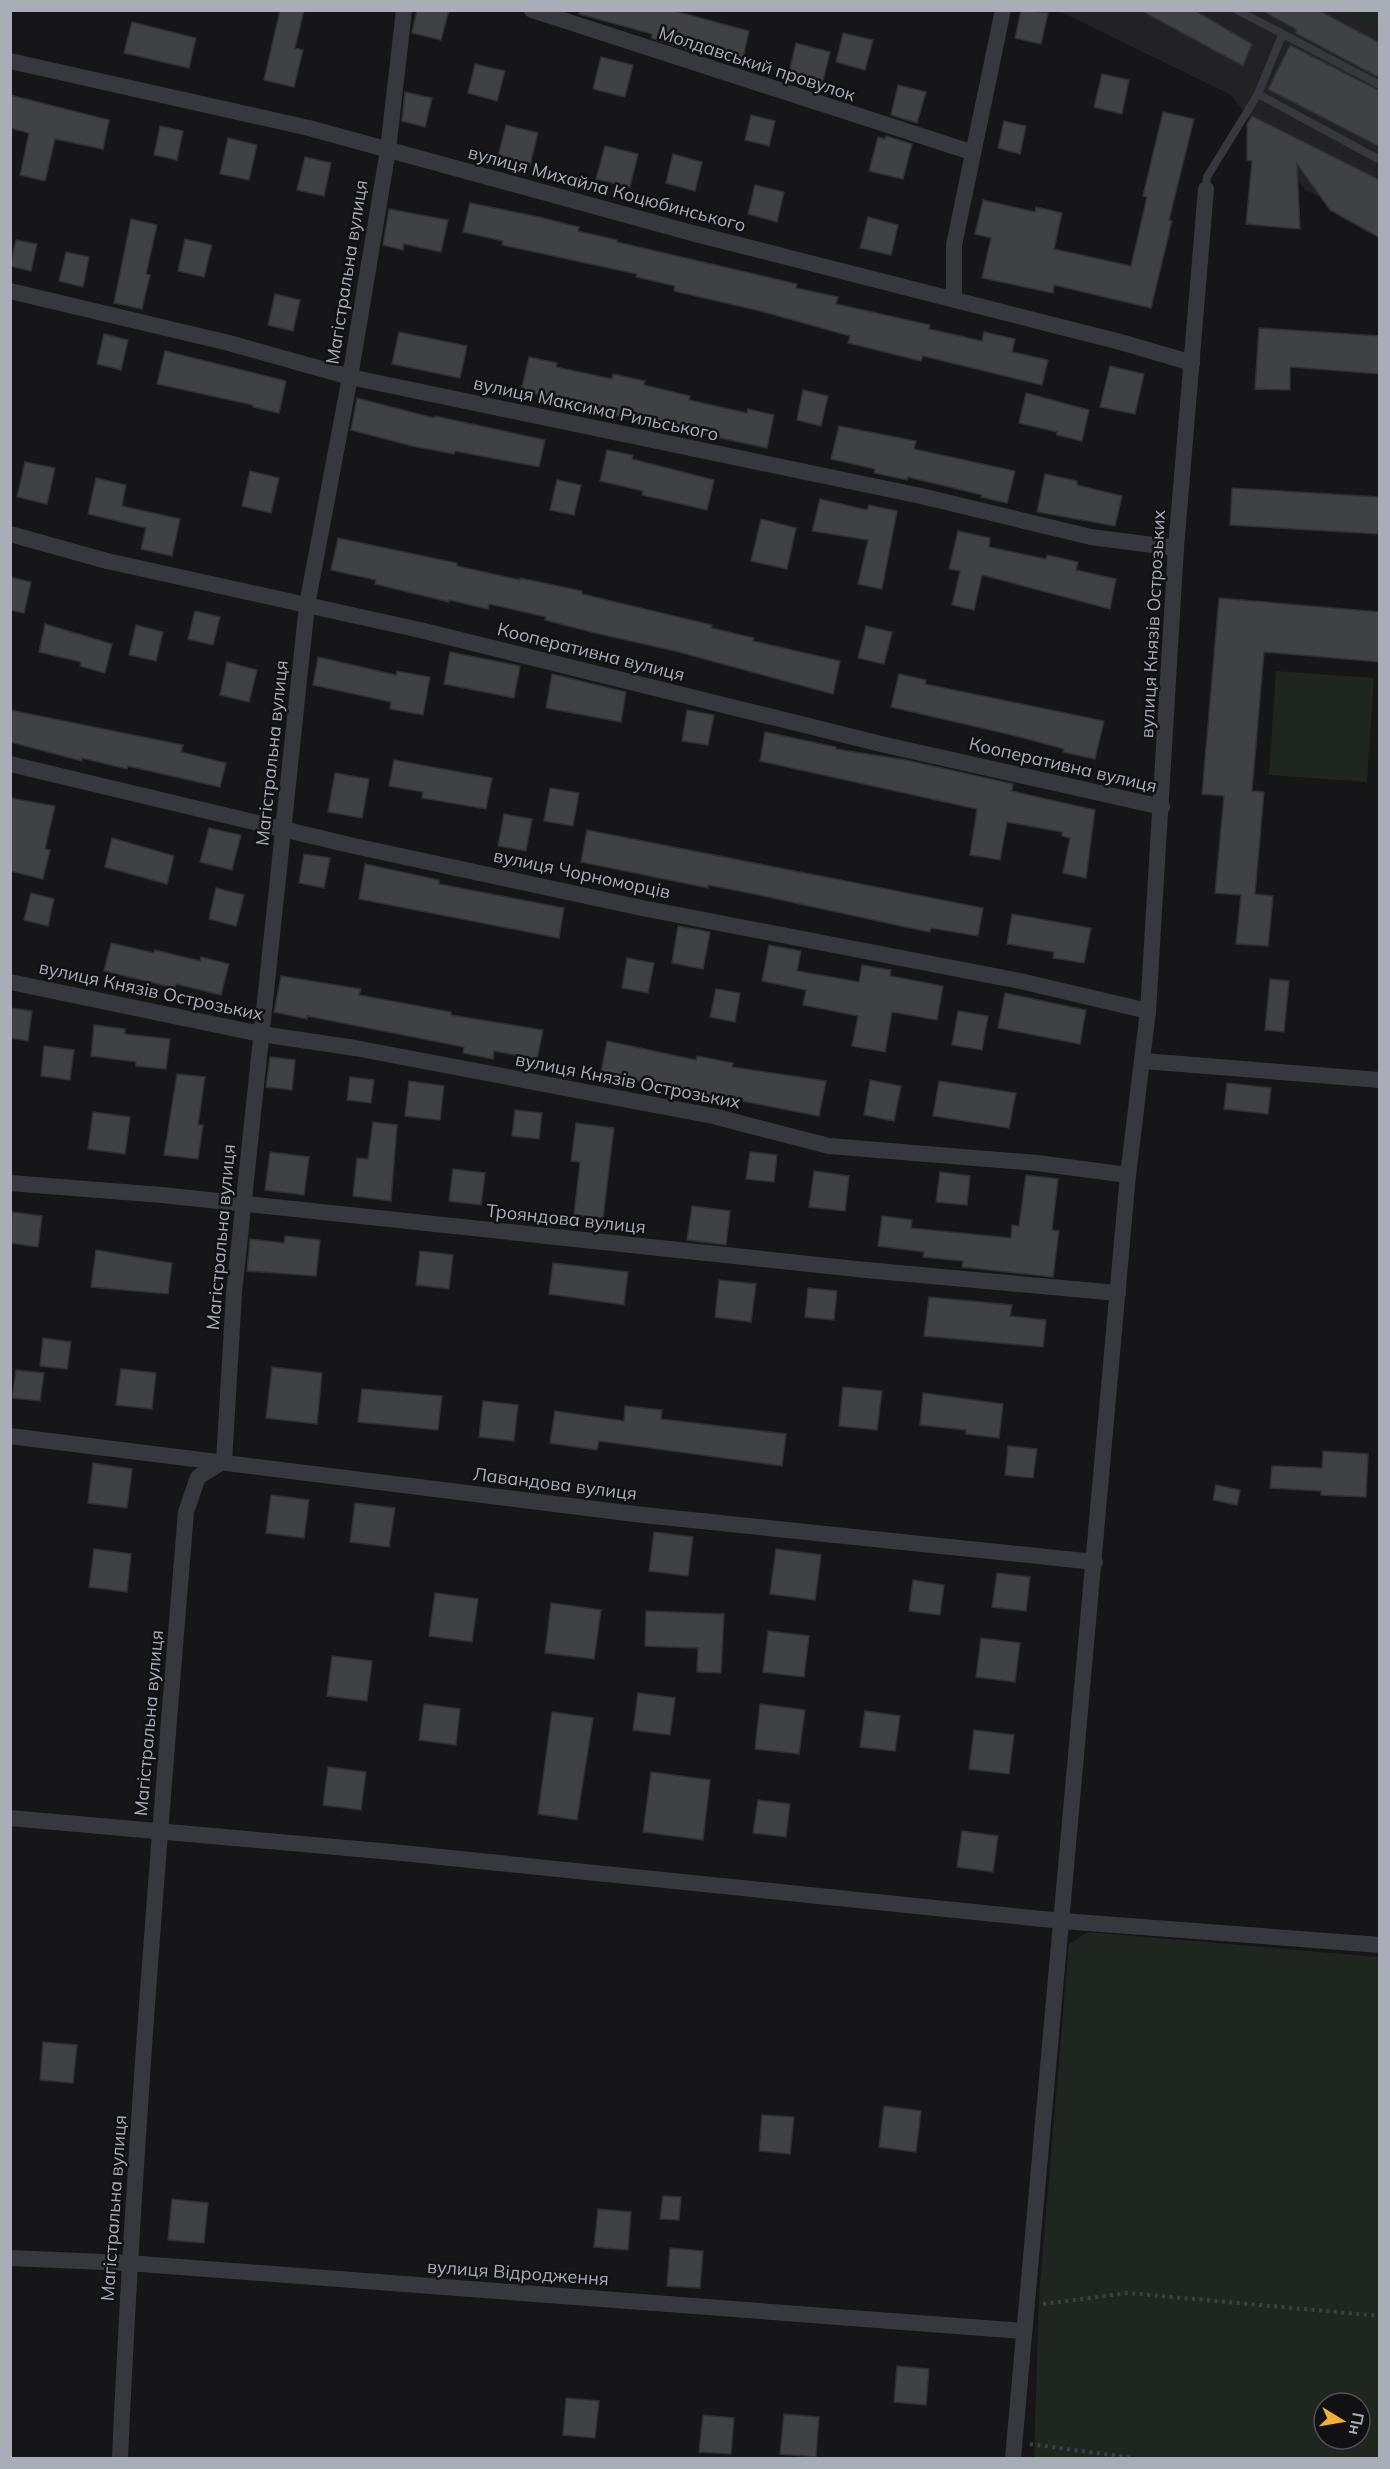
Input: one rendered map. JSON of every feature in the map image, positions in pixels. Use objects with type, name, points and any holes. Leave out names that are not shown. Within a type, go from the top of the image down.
[{"type":"street","name":"Магістральна вулиця","points":[[120,2458],[129,2263],[159,1832],[186,1512],[198,1477],[224,1461],[234,1293],[307,605],[350,377],[388,150],[404,10]]},
{"type":"street","name":"Молдавський провулок","points":[[532,10],[971,152]]},
{"type":"street","points":[[954,299],[954,245],[971,152],[1003,10]]},
{"type":"street","name":"вулиця Михайла Коцюбинського","points":[[10,61],[309,128],[692,233],[954,299],[1192,363]]},
{"type":"street","name":"вулиця Князів Острозьких","points":[[10,982],[261,1034],[355,1048],[713,1116],[829,1146],[1037,1163],[1128,1175],[1148,1011],[1176,548],[1206,189]]},
{"type":"street","name":"вулиця Максима Рильського","points":[[10,291],[229,343],[350,377],[921,496],[1091,537],[1176,548]]},
{"type":"street","name":"Кооперативна вулиця","points":[[10,534],[107,561],[420,630],[881,744],[1162,807]]},
{"type":"street","name":"вулиця Чорноморців","points":[[10,764],[285,829],[631,905],[1020,981],[1148,1011]]},
{"type":"street","points":[[1143,1061],[1380,1080]]},
{"type":"street","points":[[1014,2450],[1128,1175]]},
{"type":"street","name":"Трояндова вулиця","points":[[10,1183],[162,1195],[866,1270],[1118,1293]]},
{"type":"street","name":"Лавандова вулиця","points":[[10,1436],[643,1515],[1095,1562]]},
{"type":"street","points":[[10,1818],[392,1852],[1062,1921],[1380,1945]]},
{"type":"street","name":"вулиця Відродження","points":[[10,2258],[129,2263],[1023,2331]]},
{"type":"lane","points":[[1237,10],[1380,85]]},
{"type":"lane","points":[[1206,189],[1207,177],[1258,94],[1282,35]]},
{"type":"lane","points":[[1258,94],[1380,160]]},
{"type":"path","points":[[1025,2308],[1060,2300],[1128,2294],[1380,2316]]},
{"type":"path","points":[[1014,2450],[1134,2458]]},
{"type":"shaded area","points":[[1059,11],[1379,11],[1379,225],[1305,190],[1231,95]]},
{"type":"shaded area","points":[[1340,11],[1379,11],[1379,31]]},
{"type":"shaded area","points":[[1276,671],[1374,678],[1367,782],[1269,775]]},
{"type":"shaded area","points":[[1088,1932],[1379,1957],[1379,2458],[1034,2458],[1039,2296],[1069,1944]]},
{"type":"building","points":[[280,10],[304,10],[295,48],[303,50],[294,87],[264,80]]},
{"type":"building","points":[[417,10],[449,10],[441,40],[412,33]]},
{"type":"building","points":[[580,10],[671,10],[749,31],[742,62],[689,50],[651,38],[652,34],[579,14]]},
{"type":"building","points":[[1021,10],[1048,13],[1041,44],[1015,38]]},
{"type":"building","points":[[1140,10],[1194,10],[1252,44],[1243,66]]},
{"type":"building","points":[[1261,10],[1318,10],[1380,43],[1380,78],[1295,33],[1297,30]]},
{"type":"building","points":[[132,22],[196,38],[189,68],[124,53]]},
{"type":"building","points":[[843,33],[873,40],[865,70],[836,62]]},
{"type":"building","points":[[796,43],[830,52],[822,85],[788,77]]},
{"type":"building","points":[[1290,45],[1380,91],[1380,147],[1268,89]]},
{"type":"building","points":[[601,57],[633,65],[625,97],[593,89]]},
{"type":"building","points":[[475,64],[505,71],[497,101],[468,93]]},
{"type":"building","points":[[1102,74],[1129,80],[1122,114],[1094,107]]},
{"type":"building","points":[[898,85],[926,92],[917,123],[891,115]]},
{"type":"building","points":[[405,92],[432,98],[425,127],[402,121]]},
{"type":"building","points":[[10,95],[109,120],[103,149],[55,139],[45,181],[20,175],[29,133],[10,128]]},
{"type":"building","points":[[1163,112],[1194,119],[1169,220],[1172,221],[1151,308],[1054,285],[1053,293],[982,278],[991,238],[975,234],[983,200],[1035,212],[1036,207],[1062,213],[1054,249],[1131,266],[1147,197],[1143,196]]},
{"type":"building","points":[[751,115],[775,121],[769,146],[745,140]]},
{"type":"building","points":[[1252,116],[1380,180],[1380,238],[1330,210],[1297,164],[1300,229],[1246,224],[1252,161],[1247,160],[1247,124]]},
{"type":"building","points":[[1004,121],[1026,126],[1020,154],[998,148]]},
{"type":"building","points":[[506,125],[538,133],[530,165],[498,157]]},
{"type":"building","points":[[160,126],[183,131],[177,160],[154,155]]},
{"type":"building","points":[[886,136],[912,144],[903,179],[869,171],[878,137],[885,139]]},
{"type":"building","points":[[228,138],[257,145],[249,180],[220,174]]},
{"type":"building","points":[[605,146],[638,154],[630,187],[596,179]]},
{"type":"building","points":[[673,154],[702,162],[695,191],[666,183]]},
{"type":"building","points":[[305,157],[331,163],[324,196],[297,190]]},
{"type":"building","points":[[755,185],[784,192],[777,222],[748,214]]},
{"type":"building","points":[[470,203],[539,217],[579,227],[578,231],[617,240],[617,242],[797,284],[796,288],[838,297],[836,304],[930,325],[929,329],[982,341],[984,332],[1015,339],[1012,352],[1048,360],[1042,385],[923,356],[921,361],[848,343],[850,336],[760,311],[674,291],[675,286],[636,277],[637,274],[502,245],[503,241],[463,232]]},
{"type":"building","points":[[389,209],[448,220],[441,252],[404,244],[403,250],[383,245]]},
{"type":"building","points":[[868,217],[898,225],[891,255],[860,248]]},
{"type":"building","points":[[131,219],[157,225],[146,274],[150,275],[142,309],[114,303]]},
{"type":"building","points":[[185,239],[212,245],[204,277],[178,271]]},
{"type":"building","points":[[16,240],[37,244],[31,271],[10,266]]},
{"type":"building","points":[[66,252],[89,257],[83,287],[59,281]]},
{"type":"building","points":[[275,294],[300,300],[293,331],[268,325]]},
{"type":"building","points":[[1259,328],[1380,336],[1380,374],[1290,367],[1290,390],[1255,389]]},
{"type":"building","points":[[399,332],[467,346],[460,378],[392,364]]},
{"type":"building","points":[[104,334],[128,340],[121,370],[97,364]]},
{"type":"building","points":[[165,351],[286,381],[279,413],[157,384]]},
{"type":"building","points":[[529,357],[557,363],[556,367],[612,379],[613,374],[645,381],[644,385],[690,396],[689,400],[747,413],[748,409],[774,415],[767,448],[565,405],[566,401],[521,391]]},
{"type":"building","points":[[1110,366],[1144,374],[1135,414],[1100,407]]},
{"type":"building","points":[[803,390],[828,396],[821,426],[797,420]]},
{"type":"building","points":[[1026,393],[1089,410],[1082,441],[1019,423]]},
{"type":"building","points":[[357,398],[434,418],[435,416],[545,440],[539,467],[455,451],[454,454],[412,446],[351,430]]},
{"type":"building","points":[[839,426],[916,441],[914,449],[1015,471],[1007,503],[908,477],[907,480],[874,473],[875,469],[831,459]]},
{"type":"building","points":[[607,450],[633,455],[632,459],[714,480],[707,510],[642,495],[643,491],[600,481]]},
{"type":"building","points":[[25,462],[55,468],[47,504],[17,497]]},
{"type":"building","points":[[250,471],[279,478],[271,513],[242,506]]},
{"type":"building","points":[[1045,474],[1077,481],[1077,485],[1122,496],[1115,526],[1037,512]]},
{"type":"building","points":[[96,478],[126,485],[122,506],[180,519],[172,556],[141,549],[146,528],[88,514]]},
{"type":"building","points":[[557,480],[581,485],[574,515],[550,510]]},
{"type":"building","points":[[1232,488],[1380,497],[1378,534],[1230,525]]},
{"type":"building","points":[[820,499],[867,510],[869,505],[897,511],[882,589],[858,584],[868,540],[812,531]]},
{"type":"building","points":[[761,519],[796,528],[787,569],[751,561]]},
{"type":"building","points":[[958,531],[990,538],[989,547],[1046,559],[1047,555],[1078,562],[1076,570],[1116,579],[1110,609],[982,575],[974,610],[952,605],[960,571],[949,569]]},
{"type":"building","points":[[338,538],[457,563],[457,566],[520,580],[520,578],[582,591],[582,594],[712,625],[711,628],[754,638],[753,641],[840,661],[833,694],[675,651],[545,620],[546,617],[489,604],[488,609],[449,600],[449,602],[375,584],[376,580],[331,570]]},
{"type":"building","points":[[10,577],[31,582],[24,613],[10,610]]},
{"type":"building","points":[[1219,598],[1380,612],[1380,662],[1264,652],[1252,791],[1264,792],[1255,894],[1273,896],[1268,946],[1236,944],[1241,895],[1215,893],[1224,796],[1202,794]]},
{"type":"building","points":[[195,611],[220,617],[213,645],[188,639]]},
{"type":"building","points":[[45,624],[112,644],[105,673],[80,666],[81,662],[39,652]]},
{"type":"building","points":[[136,625],[163,632],[156,661],[129,655]]},
{"type":"building","points":[[866,626],[892,632],[884,664],[858,658]]},
{"type":"building","points":[[450,652],[520,666],[514,698],[444,684]]},
{"type":"building","points":[[318,657],[396,675],[397,671],[430,677],[423,715],[390,709],[391,702],[313,685]]},
{"type":"building","points":[[227,662],[257,670],[249,702],[220,695]]},
{"type":"building","points":[[552,674],[626,692],[621,722],[546,708]]},
{"type":"building","points":[[899,674],[926,680],[925,684],[1104,721],[1095,759],[1063,752],[1064,749],[1024,738],[891,707]]},
{"type":"building","points":[[10,710],[183,745],[181,752],[226,763],[220,787],[128,766],[127,769],[82,758],[82,761],[10,742]]},
{"type":"building","points":[[687,710],[714,715],[708,745],[682,741]]},
{"type":"building","points":[[765,732],[836,747],[836,749],[906,760],[1013,784],[1012,791],[1095,810],[1086,878],[1063,873],[1070,838],[1062,836],[1062,832],[1007,822],[1000,860],[970,855],[977,809],[760,761]]},
{"type":"building","points":[[394,760],[492,778],[486,809],[422,798],[423,792],[389,786]]},
{"type":"building","points":[[335,773],[369,779],[362,818],[328,812]]},
{"type":"building","points":[[550,788],[579,793],[573,826],[544,821]]},
{"type":"building","points":[[10,798],[55,806],[45,849],[50,850],[43,879],[10,871]]},
{"type":"building","points":[[504,814],[532,819],[526,851],[498,846]]},
{"type":"building","points":[[209,828],[241,835],[232,870],[200,862]]},
{"type":"building","points":[[587,830],[983,908],[978,936],[931,928],[930,932],[759,895],[708,885],[708,888],[581,862]]},
{"type":"building","points":[[112,838],[174,856],[167,884],[105,867]]},
{"type":"building","points":[[304,854],[330,858],[324,888],[299,883]]},
{"type":"building","points":[[365,864],[439,880],[439,884],[564,908],[559,938],[359,899]]},
{"type":"building","points":[[216,888],[244,895],[236,926],[209,919]]},
{"type":"building","points":[[31,893],[54,899],[48,926],[24,920]]},
{"type":"building","points":[[1012,914],[1091,928],[1084,963],[1053,958],[1054,952],[1007,944]]},
{"type":"building","points":[[678,926],[710,932],[703,969],[672,963]]},
{"type":"building","points":[[111,943],[154,953],[155,950],[200,961],[201,957],[229,964],[221,995],[176,984],[175,988],[104,971]]},
{"type":"building","points":[[769,945],[801,951],[797,971],[859,982],[862,965],[891,970],[890,976],[943,986],[937,1020],[892,1012],[885,1052],[852,1046],[858,1016],[803,1005],[806,990],[762,981]]},
{"type":"building","points":[[627,958],[654,963],[648,993],[622,988]]},
{"type":"building","points":[[281,976],[361,989],[359,995],[451,1012],[451,1015],[543,1030],[537,1059],[494,1051],[493,1059],[463,1053],[464,1047],[307,1016],[307,1019],[274,1012]]},
{"type":"building","points":[[1270,979],[1289,981],[1284,1032],[1265,1030]]},
{"type":"building","points":[[716,989],[740,993],[735,1022],[710,1017]]},
{"type":"building","points":[[1005,993],[1086,1010],[1080,1044],[998,1028]]},
{"type":"building","points":[[10,1008],[32,1011],[28,1041],[10,1038]]},
{"type":"building","points":[[958,1011],[988,1016],[982,1050],[952,1045]]},
{"type":"building","points":[[94,1025],[125,1029],[125,1034],[170,1039],[166,1069],[136,1066],[136,1062],[91,1056]]},
{"type":"building","points":[[607,1041],[696,1060],[697,1056],[733,1063],[732,1067],[826,1081],[819,1116],[726,1098],[725,1103],[689,1096],[690,1092],[601,1073]]},
{"type":"building","points":[[44,1046],[74,1050],[70,1080],[41,1076]]},
{"type":"building","points":[[270,1057],[295,1060],[292,1090],[266,1087]]},
{"type":"building","points":[[177,1074],[205,1077],[198,1125],[203,1125],[198,1159],[164,1155]]},
{"type":"building","points":[[350,1077],[374,1080],[371,1103],[347,1100]]},
{"type":"building","points":[[870,1080],[901,1086],[894,1121],[864,1115]]},
{"type":"building","points":[[409,1081],[444,1086],[440,1120],[405,1116]]},
{"type":"building","points":[[939,1081],[1016,1093],[1009,1128],[933,1116]]},
{"type":"building","points":[[1227,1083],[1271,1088],[1268,1114],[1224,1109]]},
{"type":"building","points":[[515,1110],[542,1113],[539,1139],[512,1136]]},
{"type":"building","points":[[93,1112],[130,1117],[125,1154],[88,1149]]},
{"type":"building","points":[[373,1122],[397,1125],[391,1201],[353,1196],[357,1158],[368,1159]]},
{"type":"building","points":[[576,1123],[614,1128],[603,1218],[574,1215],[580,1162],[571,1161]]},
{"type":"building","points":[[270,1152],[309,1157],[304,1195],[265,1190]]},
{"type":"building","points":[[750,1152],[777,1155],[774,1182],[746,1179]]},
{"type":"building","points":[[453,1169],[485,1173],[481,1205],[449,1201]]},
{"type":"building","points":[[814,1171],[849,1176],[845,1211],[809,1207]]},
{"type":"building","points":[[940,1172],[970,1176],[967,1205],[936,1202]]},
{"type":"building","points":[[1026,1175],[1058,1179],[1052,1230],[1059,1231],[1053,1277],[962,1267],[963,1261],[923,1257],[924,1252],[878,1246],[882,1216],[912,1220],[911,1228],[1011,1238],[1012,1225],[1019,1226]]},
{"type":"building","points":[[692,1206],[730,1211],[726,1245],[687,1240]]},
{"type":"building","points":[[12,1212],[42,1216],[38,1247],[10,1243]]},
{"type":"building","points":[[285,1236],[320,1240],[316,1276],[247,1271],[250,1239],[284,1243]]},
{"type":"building","points":[[96,1250],[172,1263],[168,1294],[91,1287]]},
{"type":"building","points":[[420,1251],[453,1255],[449,1289],[416,1285]]},
{"type":"building","points":[[553,1263],[628,1272],[624,1305],[549,1294]]},
{"type":"building","points":[[719,1280],[756,1284],[751,1322],[715,1317]]},
{"type":"building","points":[[808,1288],[837,1291],[834,1320],[805,1317]]},
{"type":"building","points":[[929,1297],[1012,1305],[1010,1316],[1046,1320],[1043,1347],[924,1336]]},
{"type":"building","points":[[43,1338],[71,1342],[67,1369],[40,1366]]},
{"type":"building","points":[[272,1367],[322,1373],[317,1424],[266,1418]]},
{"type":"building","points":[[121,1369],[156,1373],[152,1409],[116,1405]]},
{"type":"building","points":[[16,1370],[44,1373],[40,1401],[12,1398]]},
{"type":"building","points":[[843,1387],[882,1391],[877,1430],[839,1426]]},
{"type":"building","points":[[362,1389],[442,1396],[438,1430],[358,1422]]},
{"type":"building","points":[[923,1393],[1003,1404],[999,1438],[966,1434],[966,1430],[920,1425]]},
{"type":"building","points":[[483,1401],[518,1405],[514,1441],[479,1437]]},
{"type":"building","points":[[625,1406],[662,1410],[661,1419],[786,1434],[782,1466],[599,1441],[597,1450],[550,1443],[555,1411],[624,1421]]},
{"type":"building","points":[[1008,1446],[1037,1449],[1033,1478],[1005,1475]]},
{"type":"building","points":[[1323,1451],[1368,1454],[1366,1497],[1321,1495],[1321,1491],[1270,1488],[1272,1466],[1322,1468]]},
{"type":"building","points":[[93,1463],[132,1469],[127,1508],[88,1503]]},
{"type":"building","points":[[1216,1485],[1240,1490],[1237,1505],[1213,1500]]},
{"type":"building","points":[[271,1495],[309,1500],[304,1538],[266,1533]]},
{"type":"building","points":[[355,1503],[395,1508],[389,1547],[350,1542]]},
{"type":"building","points":[[654,1532],[693,1537],[688,1576],[649,1571]]},
{"type":"building","points":[[94,1549],[131,1554],[127,1592],[89,1587]]},
{"type":"building","points":[[776,1549],[821,1555],[815,1600],[770,1594]]},
{"type":"building","points":[[997,1573],[1030,1577],[1026,1611],[992,1607]]},
{"type":"building","points":[[913,1580],[944,1585],[940,1615],[909,1611]]},
{"type":"building","points":[[435,1593],[478,1599],[472,1642],[429,1636]]},
{"type":"building","points":[[551,1603],[601,1610],[594,1659],[545,1653]]},
{"type":"building","points":[[646,1611],[724,1614],[721,1673],[697,1672],[698,1648],[645,1646]]},
{"type":"building","points":[[768,1631],[809,1636],[804,1677],[763,1672]]},
{"type":"building","points":[[981,1638],[1020,1643],[1015,1682],[976,1677]]},
{"type":"building","points":[[332,1656],[372,1661],[367,1701],[327,1696]]},
{"type":"building","points":[[638,1693],[675,1698],[670,1735],[633,1730]]},
{"type":"building","points":[[424,1704],[460,1709],[456,1745],[419,1740]]},
{"type":"building","points":[[760,1704],[805,1710],[799,1754],[755,1749]]},
{"type":"building","points":[[865,1711],[900,1716],[895,1751],[860,1747]]},
{"type":"building","points":[[552,1712],[593,1718],[577,1820],[538,1814]]},
{"type":"building","points":[[974,1730],[1014,1735],[1009,1774],[969,1769]]},
{"type":"building","points":[[328,1767],[366,1772],[361,1810],[323,1805]]},
{"type":"building","points":[[651,1772],[710,1780],[703,1840],[643,1832]]},
{"type":"building","points":[[758,1800],[790,1804],[786,1837],[753,1833]]},
{"type":"building","points":[[962,1831],[998,1836],[993,1872],[957,1867]]},
{"type":"building","points":[[43,2042],[77,2045],[73,2083],[40,2080]]},
{"type":"building","points":[[884,2106],[921,2111],[916,2152],[879,2147]]},
{"type":"building","points":[[762,2115],[794,2117],[790,2154],[759,2151]]},
{"type":"building","points":[[663,2196],[681,2197],[679,2220],[660,2219]]},
{"type":"building","points":[[172,2199],[208,2203],[204,2243],[168,2240]]},
{"type":"building","points":[[598,2209],[631,2212],[628,2250],[594,2247]]},
{"type":"building","points":[[670,2248],[703,2251],[700,2288],[667,2286]]},
{"type":"building","points":[[897,2366],[929,2369],[926,2405],[894,2402]]},
{"type":"building","points":[[566,2398],[599,2401],[595,2438],[563,2435]]},
{"type":"building","points":[[784,2414],[819,2417],[816,2457],[780,2454]]},
{"type":"building","points":[[703,2415],[734,2418],[731,2454],[699,2452]]}]
